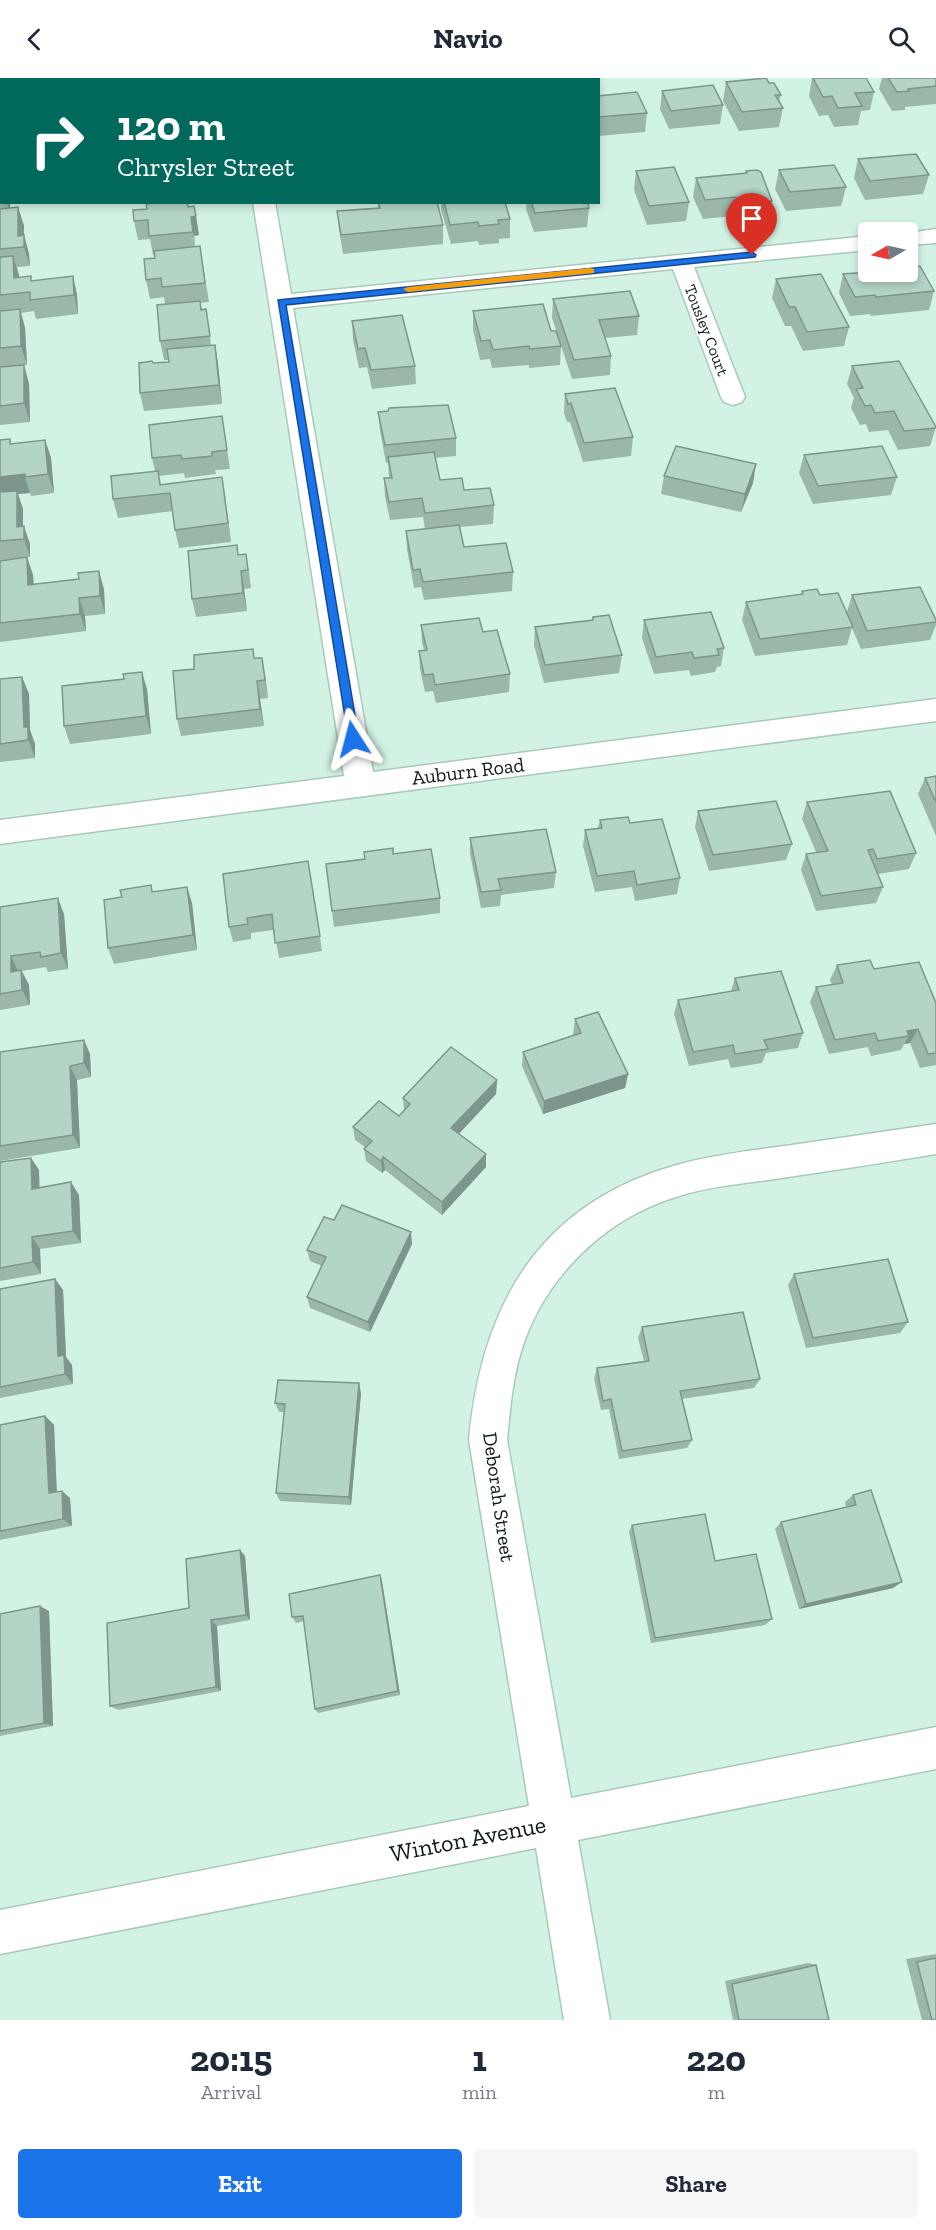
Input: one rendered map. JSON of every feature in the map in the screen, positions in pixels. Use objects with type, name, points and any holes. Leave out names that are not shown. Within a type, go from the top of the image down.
[{"type":"street","points":[[264,204],[360,785]]},
{"type":"street","points":[[918,238],[936,236]]},
{"type":"street","points":[[281,302],[858,244]]},
{"type":"street","name":"Tousley Court","points":[[681,262],[733,397]]},
{"type":"street","name":"Auburn Road","points":[[0,832],[936,710]]},
{"type":"street","name":"Deborah Street","points":[[587,2020],[488,1440],[488,1416],[501,1349],[518,1308],[542,1272],[567,1242],[608,1211],[633,1197],[670,1182],[700,1175],[936,1139]]},
{"type":"street","name":"Winton Avenue","points":[[0,1932],[936,1748]]},
{"type":"building","points":[[766,78],[769,83],[774,83],[781,95],[775,95],[783,108],[742,112],[726,82]]},
{"type":"building","points":[[813,78],[866,78],[874,92],[855,93],[862,106],[838,108],[832,96],[823,97]]},
{"type":"building","points":[[888,78],[936,78],[936,86],[897,92]]},
{"type":"building","points":[[713,85],[723,105],[671,111],[662,91]]},
{"type":"building","points":[[637,92],[647,113],[600,117],[600,96]]},
{"type":"building","points":[[916,154],[929,175],[870,181],[858,159]]},
{"type":"building","points":[[834,165],[846,187],[790,192],[779,170]]},
{"type":"building","points":[[674,167],[689,202],[649,206],[636,171]]},
{"type":"building","points":[[746,171],[761,172],[772,201],[739,204],[736,197],[705,200],[696,178],[747,173]]},
{"type":"building","points":[[146,204],[194,206],[196,216],[191,217],[193,232],[149,236],[148,220],[134,221],[133,210],[147,209]]},
{"type":"building","points":[[379,204],[438,204],[443,225],[341,235],[337,211],[380,208]]},
{"type":"building","points":[[445,204],[506,204],[510,219],[498,220],[499,224],[479,226],[478,222],[450,225]]},
{"type":"building","points":[[532,204],[588,204],[589,208],[535,213]]},
{"type":"building","points":[[18,207],[18,236],[24,235],[24,247],[0,249],[0,209]]},
{"type":"building","points":[[200,246],[205,283],[162,287],[161,278],[146,280],[144,259],[155,258],[154,251]]},
{"type":"building","points":[[13,256],[14,278],[31,276],[31,281],[73,276],[74,295],[30,300],[30,292],[0,295],[0,257]]},
{"type":"building","points":[[918,266],[920,266],[934,291],[855,297],[843,274],[858,273],[858,282],[918,282]]},
{"type":"building","points":[[821,274],[849,327],[807,332],[795,307],[789,307],[776,279]]},
{"type":"building","points":[[630,291],[639,316],[599,320],[611,356],[574,360],[553,299]]},
{"type":"building","points":[[200,301],[201,310],[206,309],[210,336],[160,341],[157,305]]},
{"type":"building","points":[[543,304],[551,331],[556,331],[561,346],[530,349],[529,346],[493,350],[490,340],[481,341],[473,311]]},
{"type":"building","points":[[20,309],[21,346],[0,348],[0,311]]},
{"type":"building","points":[[402,315],[415,366],[371,370],[365,348],[358,349],[352,321]]},
{"type":"building","points":[[215,345],[219,385],[140,393],[139,363],[169,362],[167,349]]},
{"type":"building","points":[[899,361],[936,428],[904,431],[894,411],[875,413],[871,405],[865,406],[856,389],[863,388],[852,366]]},
{"type":"building","points":[[24,365],[24,403],[0,406],[0,367]]},
{"type":"building","points":[[615,388],[633,437],[584,443],[571,403],[568,404],[565,394]]},
{"type":"building","points":[[448,405],[456,438],[385,445],[378,412],[388,411],[389,408]]},
{"type":"building","points":[[222,416],[227,450],[212,452],[212,456],[182,459],[181,455],[152,458],[149,425]]},
{"type":"building","points":[[10,439],[10,444],[45,440],[48,474],[0,477],[0,440]]},
{"type":"building","points":[[676,446],[756,464],[745,494],[664,476]]},
{"type":"building","points":[[882,446],[897,477],[818,486],[804,455]]},
{"type":"building","points":[[434,452],[440,480],[462,478],[464,490],[490,488],[494,505],[425,513],[422,498],[389,502],[384,478],[392,478],[388,457]]},
{"type":"building","points":[[158,471],[160,485],[222,477],[228,523],[175,530],[170,493],[113,499],[111,476]]},
{"type":"building","points":[[17,491],[17,527],[24,526],[24,539],[0,541],[0,492]]},
{"type":"building","points":[[459,525],[464,547],[506,543],[513,572],[423,582],[420,569],[413,570],[406,531]]},
{"type":"building","points":[[237,545],[238,555],[246,554],[248,570],[241,571],[243,593],[192,599],[188,551]]},
{"type":"building","points":[[27,557],[28,585],[79,579],[78,573],[99,571],[100,596],[79,598],[80,614],[0,623],[0,561]]},
{"type":"building","points":[[920,587],[936,622],[867,631],[852,595]]},
{"type":"building","points":[[817,589],[820,595],[838,593],[853,627],[760,639],[746,602],[803,594],[802,591]]},
{"type":"building","points":[[711,612],[724,648],[717,649],[719,655],[694,658],[692,652],[656,657],[644,620]]},
{"type":"building","points":[[609,615],[622,655],[545,665],[535,627],[593,620],[593,617]]},
{"type":"building","points":[[479,618],[483,632],[497,630],[510,674],[435,685],[433,674],[424,675],[419,651],[427,650],[421,625]]},
{"type":"building","points":[[253,649],[254,658],[262,658],[265,680],[257,681],[260,709],[177,719],[173,671],[194,669],[194,655]]},
{"type":"building","points":[[142,672],[146,716],[64,726],[62,686],[124,679],[123,674]]},
{"type":"building","points":[[22,677],[24,727],[28,727],[28,740],[0,744],[0,679]]},
{"type":"building","points":[[936,776],[936,802],[925,778]]},
{"type":"building","points":[[890,791],[916,853],[877,859],[873,849],[868,850],[883,887],[821,896],[806,854],[828,851],[807,802]]},
{"type":"building","points":[[776,801],[792,844],[713,855],[698,811]]},
{"type":"building","points":[[628,817],[630,823],[662,819],[680,878],[637,885],[634,871],[597,876],[585,830],[602,828],[600,820]]},
{"type":"building","points":[[546,829],[556,872],[498,879],[501,890],[481,892],[470,838]]},
{"type":"building","points":[[393,848],[393,854],[431,849],[440,898],[332,911],[326,864],[365,859],[364,852]]},
{"type":"building","points":[[308,861],[320,936],[275,943],[272,914],[247,918],[248,924],[229,927],[223,874]]},
{"type":"building","points":[[151,885],[152,892],[187,887],[193,935],[108,948],[104,900],[122,897],[120,890]]},
{"type":"building","points":[[58,898],[61,953],[41,957],[40,952],[11,956],[11,972],[21,970],[22,990],[0,994],[0,907]]},
{"type":"building","points":[[870,960],[874,969],[919,962],[936,1003],[936,1053],[928,1054],[918,1029],[907,1031],[909,1036],[878,1041],[875,1033],[835,1040],[816,987],[843,983],[837,965]]},
{"type":"building","points":[[781,971],[803,1033],[764,1040],[768,1049],[735,1054],[733,1045],[693,1052],[678,1000],[739,990],[735,978]]},
{"type":"building","points":[[598,1012],[628,1074],[544,1101],[523,1052],[581,1033],[575,1019]]},
{"type":"building","points":[[84,1040],[84,1063],[70,1066],[73,1135],[0,1146],[0,1052]]},
{"type":"building","points":[[451,1047],[497,1080],[451,1128],[486,1154],[442,1202],[383,1157],[381,1161],[364,1149],[372,1141],[353,1127],[379,1101],[399,1116],[410,1104],[403,1098]]},
{"type":"building","points":[[31,1158],[32,1189],[71,1182],[73,1231],[32,1237],[33,1262],[0,1268],[0,1162]]},
{"type":"building","points":[[342,1205],[411,1232],[368,1322],[307,1297],[326,1257],[307,1250],[324,1217],[334,1220]]},
{"type":"building","points":[[888,1259],[908,1322],[813,1338],[794,1274]]},
{"type":"building","points":[[55,1279],[58,1356],[64,1355],[65,1374],[0,1387],[0,1289]]},
{"type":"building","points":[[743,1312],[760,1379],[680,1391],[692,1440],[622,1451],[611,1399],[603,1401],[597,1368],[649,1361],[642,1327]]},
{"type":"building","points":[[278,1380],[359,1383],[349,1497],[276,1493],[285,1404],[275,1403]]},
{"type":"building","points":[[45,1416],[49,1493],[62,1491],[63,1519],[0,1531],[0,1425]]},
{"type":"building","points":[[871,1490],[902,1582],[806,1604],[781,1522],[856,1505],[853,1495]]},
{"type":"building","points":[[705,1514],[715,1561],[756,1554],[772,1619],[655,1638],[632,1525]]},
{"type":"building","points":[[240,1550],[246,1615],[211,1620],[216,1687],[110,1706],[107,1623],[189,1608],[186,1559]]},
{"type":"building","points":[[380,1575],[398,1691],[315,1709],[303,1616],[292,1617],[289,1594]]},
{"type":"building","points":[[40,1606],[44,1723],[0,1731],[0,1614]]},
{"type":"building","points":[[936,1958],[936,2020],[932,2020],[917,1962]]},
{"type":"building","points":[[816,1965],[829,2020],[739,2020],[732,1984]]},
{"type":"slow traffic","points":[[408,289],[590,271]]},
{"type":"route","points":[[353,739],[281,302],[752,255]]}]
